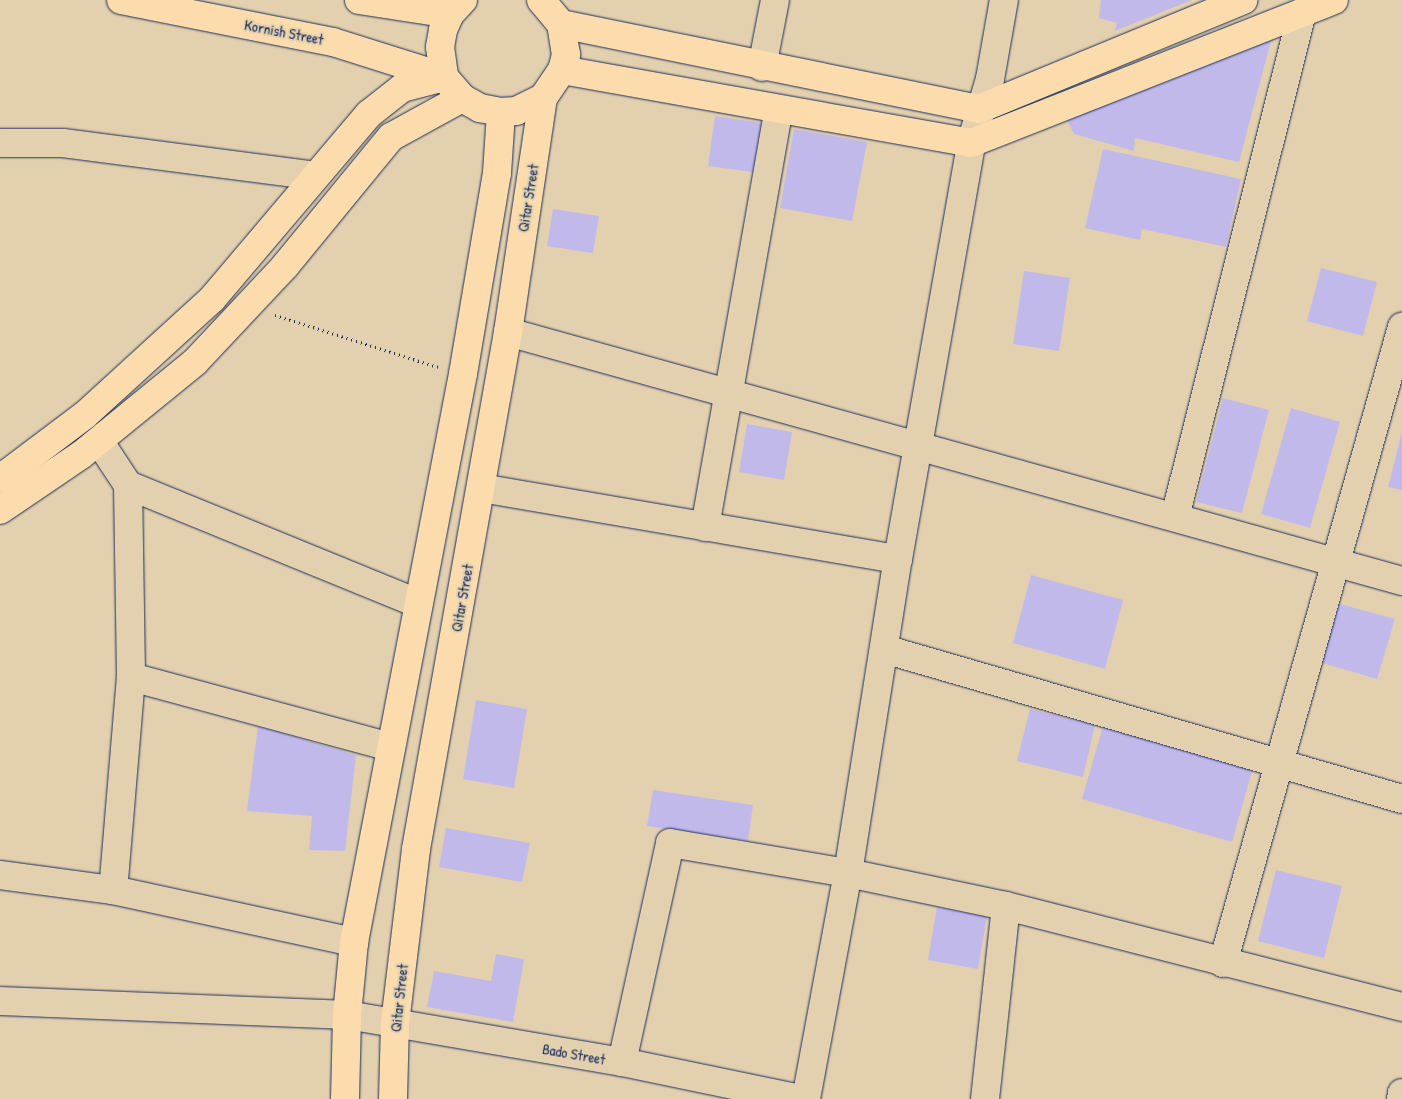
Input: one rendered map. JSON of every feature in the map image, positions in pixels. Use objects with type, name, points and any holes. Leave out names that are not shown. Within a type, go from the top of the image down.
[{"type":"main road","name":"Kornish Street","points":[[121,0],[334,42],[444,77]]},
{"type":"main road","points":[[359,0],[457,7],[440,47],[444,77],[462,98],[480,108],[501,112],[516,111],[543,98],[562,70],[565,47],[561,24],[542,0]]},
{"type":"main road","points":[[561,24],[762,67],[979,108],[1243,0]]},
{"type":"main road","points":[[562,70],[971,143],[1334,0]]},
{"type":"main road","points":[[0,479],[86,415],[212,299],[369,114],[402,88],[444,77]]},
{"type":"main road","points":[[0,510],[99,441],[195,362],[285,266],[391,137],[462,98]]},
{"type":"main road","name":"Qitar Street","points":[[393,1099],[395,1023],[416,849],[450,671],[508,332],[543,98]]},
{"type":"main road","points":[[345,1099],[347,1015],[354,942],[417,603],[463,374],[497,173],[501,112]]},
{"type":"main road","points":[[406,663],[450,671]]},
{"type":"street","points":[[762,67],[775,0]]},
{"type":"street","points":[[806,1099],[848,873],[898,559],[971,143],[979,108],[990,79],[1004,0]]},
{"type":"street","points":[[1175,518],[1302,13]]},
{"type":"street","points":[[705,527],[727,392],[779,109]]},
{"type":"street","points":[[0,144],[63,144],[316,176]]},
{"type":"street","points":[[1223,963],[1336,561],[1393,396],[1402,327]]},
{"type":"street","points":[[508,332],[1336,561],[1402,581]]},
{"type":"street","points":[[99,441],[128,485],[131,677],[113,890]]},
{"type":"street","points":[[128,485],[417,603]]},
{"type":"street","points":[[481,488],[898,559]]},
{"type":"street","points":[[884,649],[1280,762],[1402,799]]},
{"type":"street","points":[[131,677],[391,747]]},
{"type":"street","points":[[622,1062],[670,842],[848,873],[1006,906],[1223,963],[1402,1007]]},
{"type":"street","points":[[0,875],[113,890],[354,942]]},
{"type":"street","points":[[985,1099],[1006,906]]},
{"type":"street","name":"Bado Street","points":[[0,1001],[347,1015],[622,1062],[800,1099]]},
{"type":"street","points":[[1401,1099],[1402,1093]]},
{"type":"path","points":[[247,306],[463,374]]},
{"type":"building","points":[[1101,0],[1192,0],[1115,31],[1117,23],[1099,18]]},
{"type":"building","points":[[1273,33],[1239,162],[1135,138],[1134,151],[1074,134],[1066,118]]},
{"type":"building","points":[[715,116],[767,124],[760,173],[708,166]]},
{"type":"building","points":[[794,129],[867,142],[852,221],[780,208]]},
{"type":"building","points":[[1103,149],[1241,179],[1226,247],[1142,229],[1140,240],[1085,228]]},
{"type":"building","points":[[553,209],[599,216],[593,253],[547,246]]},
{"type":"building","points":[[1321,268],[1377,282],[1363,336],[1307,321]]},
{"type":"building","points":[[1024,271],[1070,278],[1059,351],[1013,344]]},
{"type":"building","points":[[1223,398],[1269,410],[1242,513],[1196,502]]},
{"type":"building","points":[[1291,408],[1340,422],[1310,528],[1261,514]]},
{"type":"building","points":[[747,424],[792,432],[784,480],[739,472]]},
{"type":"building","points":[[1402,432],[1402,490],[1388,487]]},
{"type":"building","points":[[1031,575],[1123,600],[1105,669],[1013,643]]},
{"type":"building","points":[[1336,603],[1395,619],[1377,679],[1319,662]]},
{"type":"building","points":[[476,700],[527,709],[514,788],[463,779]]},
{"type":"building","points":[[1030,709],[1095,725],[1083,777],[1017,761]]},
{"type":"building","points":[[258,726],[356,755],[345,851],[309,850],[312,816],[247,811]]},
{"type":"building","points":[[1103,726],[1253,768],[1232,842],[1082,799]]},
{"type":"building","points":[[653,790],[753,805],[748,841],[647,826]]},
{"type":"building","points":[[446,828],[530,843],[522,882],[439,867]]},
{"type":"building","points":[[1276,870],[1342,886],[1324,958],[1258,941]]},
{"type":"building","points":[[937,907],[987,916],[978,969],[928,960]]},
{"type":"building","points":[[496,954],[524,959],[513,1022],[427,1007],[434,971],[491,981]]}]
